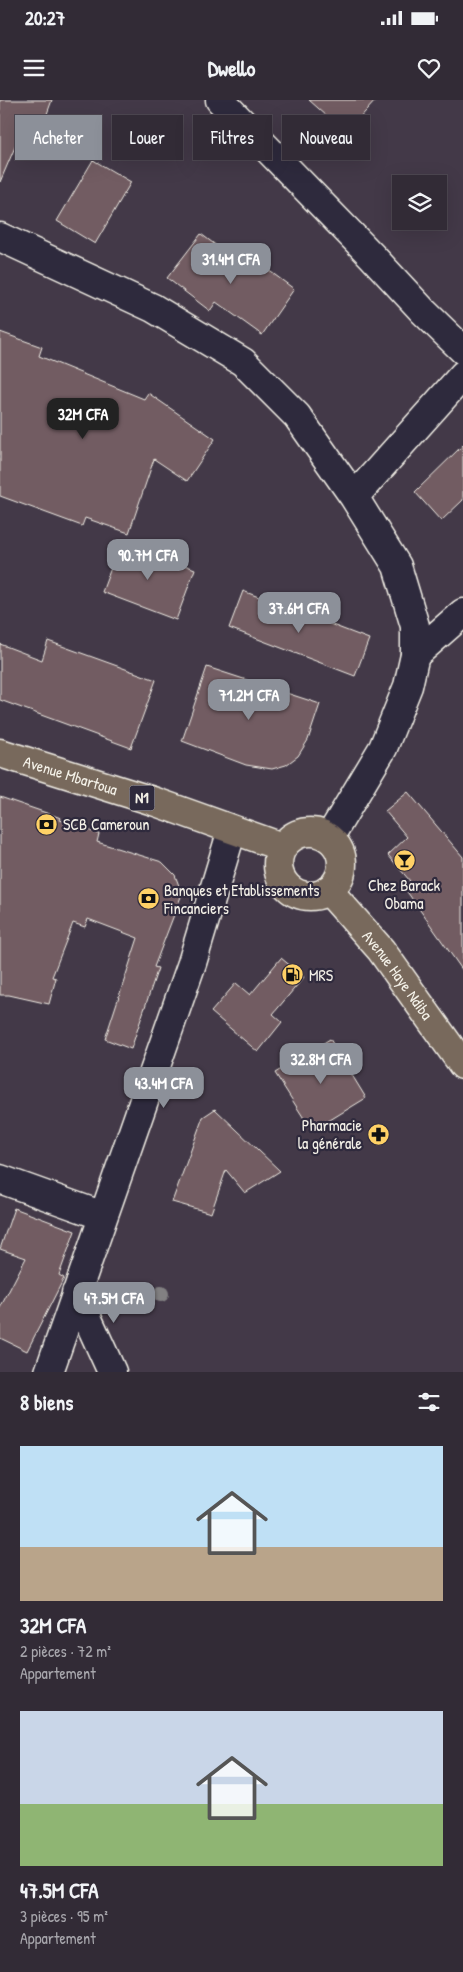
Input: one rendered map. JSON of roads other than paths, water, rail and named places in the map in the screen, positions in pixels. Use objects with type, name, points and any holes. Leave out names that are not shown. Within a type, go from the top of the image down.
[{"type":"highway","name":"Avenue Mbartoua","points":[[0,753],[153,801],[282,847]]},
{"type":"highway","points":[[309,831],[320,833],[329,838],[337,847],[341,859],[341,870],[336,882],[328,890],[316,895],[304,895],[292,891],[283,882],[278,870],[278,857],[282,847],[298,833],[309,831]]},
{"type":"highway","name":"Avenue Haye Ndiba","points":[[328,890],[382,950],[463,1065]]},
{"type":"street","points":[[220,100],[423,311],[463,350]]},
{"type":"street","points":[[0,237],[153,308],[243,362],[297,416],[354,497],[397,566],[415,626],[415,656],[408,686],[382,748],[329,838]]},
{"type":"street","points":[[354,497],[463,374]]},
{"type":"street","points":[[415,656],[460,618]]},
{"type":"street","points":[[48,1372],[192,963],[232,830]]},
{"type":"street","points":[[0,1179],[103,1216]]},
{"type":"street","points":[[76,1293],[112,1372]]},
{"type":"place","name":"SCB Cameroun","points":[[47,824]]},
{"type":"place","name":"Chez Barack Obama","points":[[404,861]]},
{"type":"place","name":"Banques et Etablissements Fincanciers","points":[[148,899]]},
{"type":"place","name":"MRS","points":[[293,975]]},
{"type":"place","name":"Pharmacie la générale","points":[[378,1134]]}]
